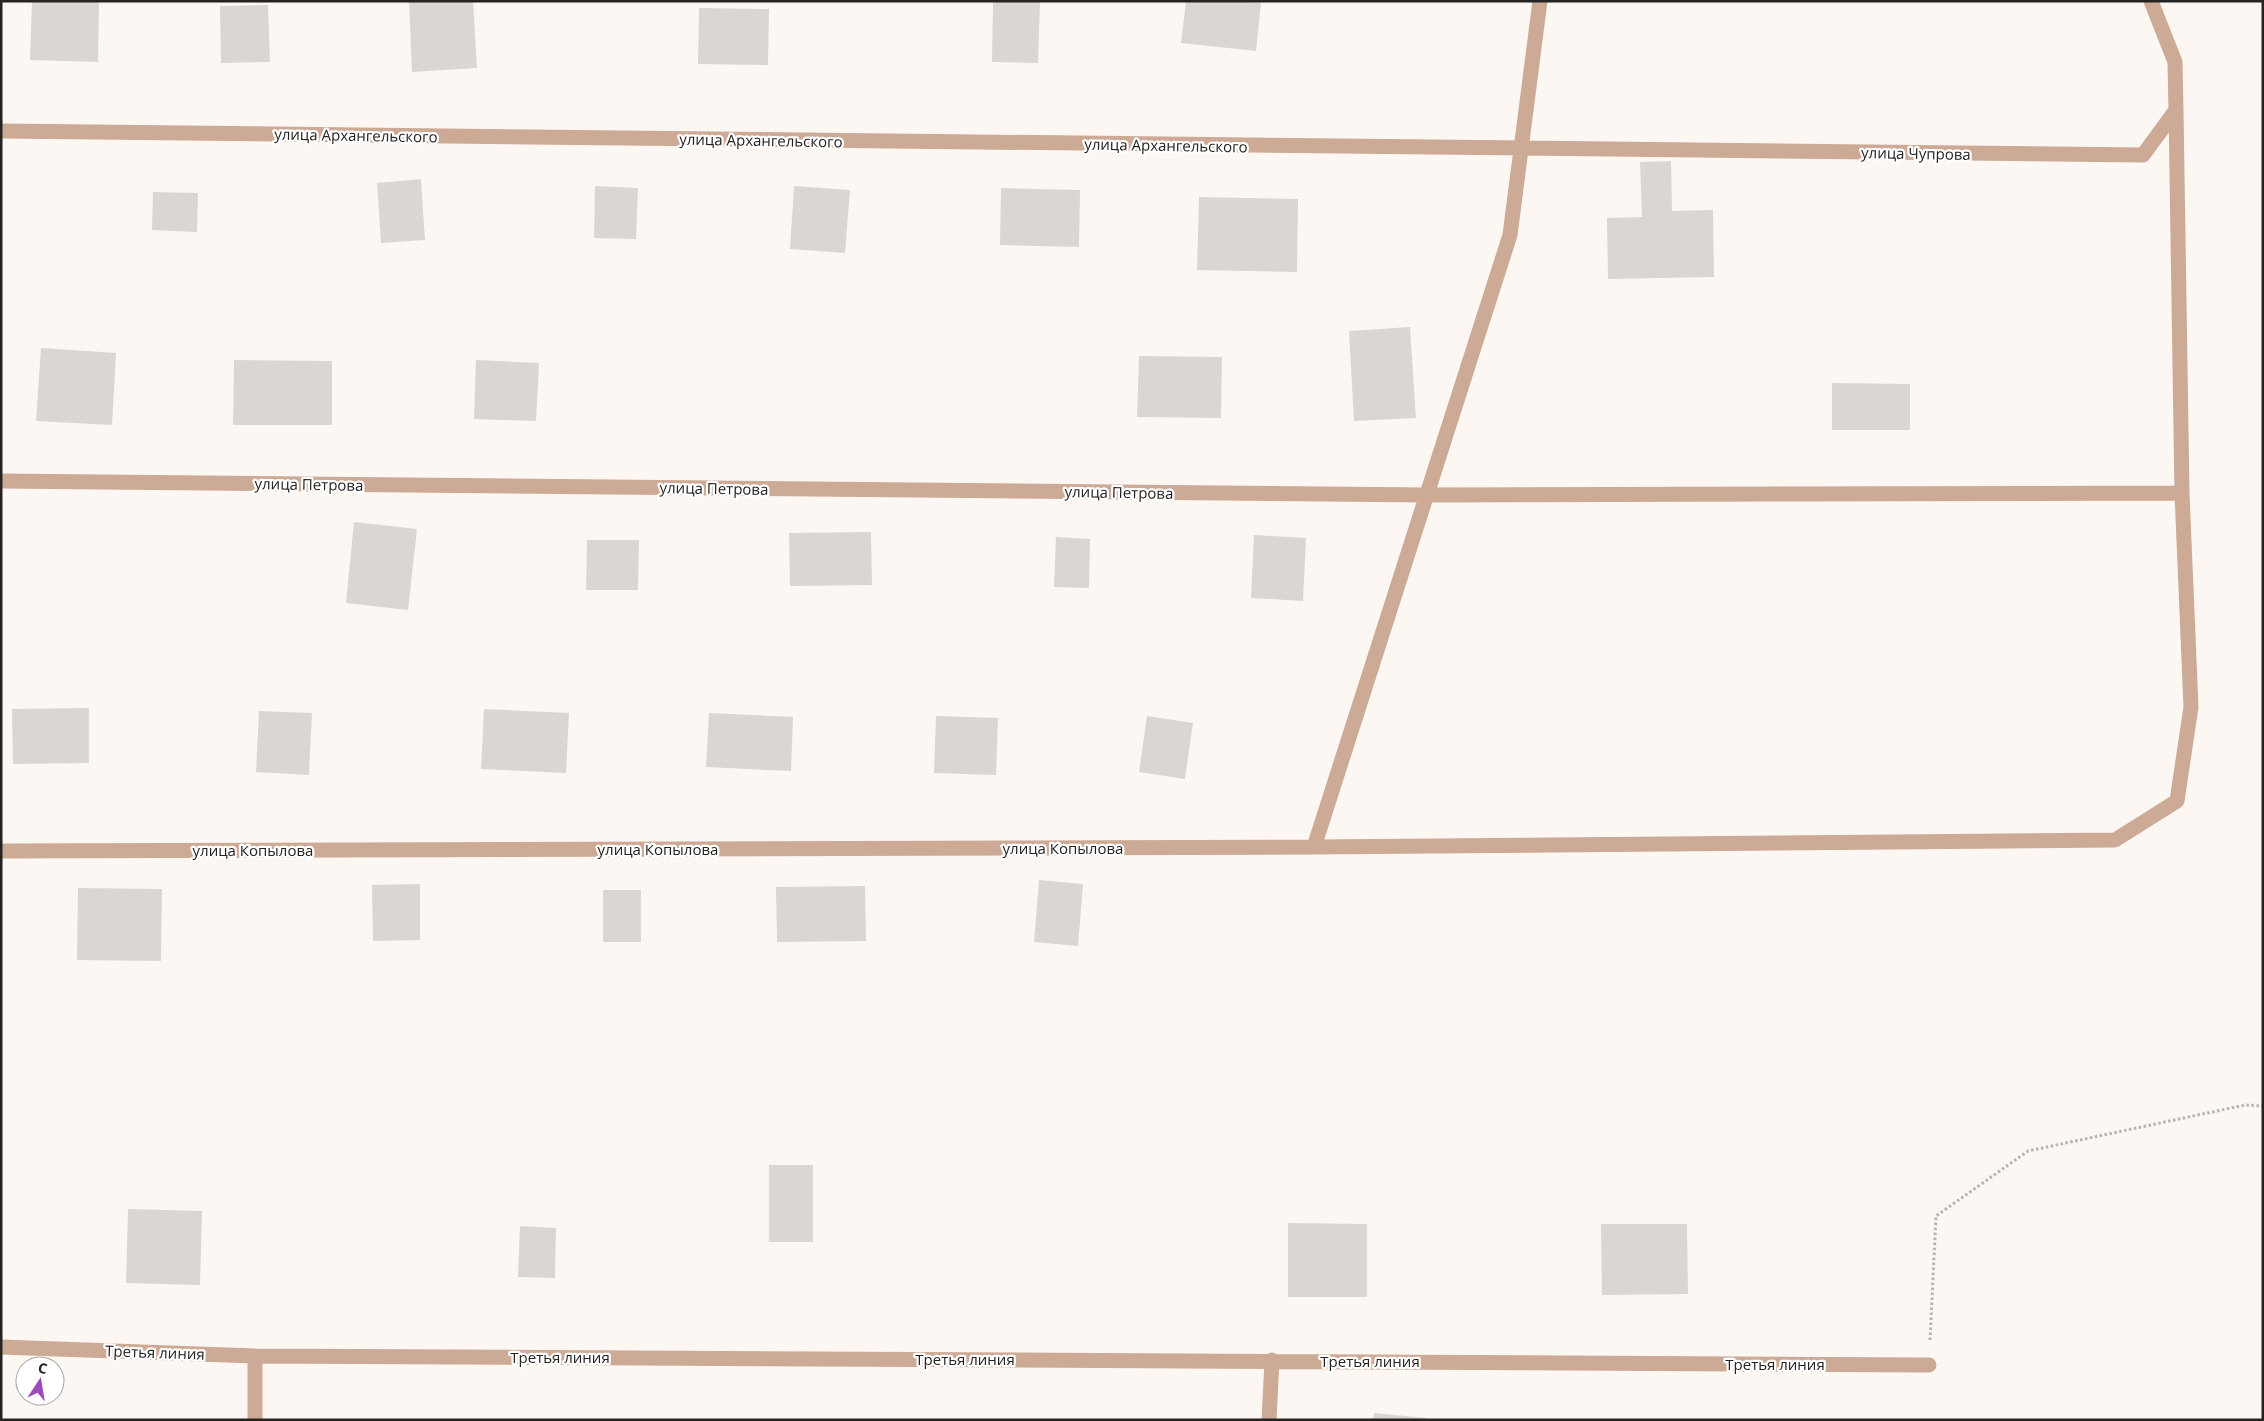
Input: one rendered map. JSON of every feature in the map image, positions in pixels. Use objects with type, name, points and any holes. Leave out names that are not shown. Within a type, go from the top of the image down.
[{"type":"street","points":[[1314,847],[1510,235],[1540,1]]},
{"type":"street","points":[[2151,1],[2175,62],[2176,110]]},
{"type":"street","name":"улица Чупрова","points":[[1521,149],[2143,155],[2176,110]]},
{"type":"street","name":"улица Копылова","points":[[1,851],[1314,847],[2116,840],[2177,800],[2191,707],[2182,493],[2176,110]]},
{"type":"street","name":"улица Архангельского","points":[[1,131],[1521,149]]},
{"type":"street","name":"улица Петрова","points":[[1,481],[1427,495],[2182,493]]},
{"type":"street","name":"Третья линия","points":[[1,1347],[255,1356],[1928,1365]]},
{"type":"street","points":[[255,1356],[255,1420]]},
{"type":"street","points":[[1269,1420],[1272,1360]]},
{"type":"path","points":[[1928,1365],[1936,1216],[2028,1152],[2245,1105],[2263,1106]]},
{"type":"building","points":[[32,1],[99,1],[98,62],[30,60]]},
{"type":"building","points":[[409,1],[473,1],[477,68],[412,72]]},
{"type":"building","points":[[993,1],[1040,1],[1038,63],[992,62]]},
{"type":"building","points":[[1186,1],[1261,3],[1256,51],[1181,43]]},
{"type":"building","points":[[268,5],[270,62],[221,63],[220,6]]},
{"type":"building","points":[[699,8],[769,9],[768,65],[698,64]]},
{"type":"building","points":[[1671,161],[1672,211],[1713,210],[1714,277],[1608,279],[1607,218],[1642,217],[1640,162]]},
{"type":"building","points":[[421,179],[425,240],[381,243],[377,183]]},
{"type":"building","points":[[595,186],[638,188],[636,239],[594,238]]},
{"type":"building","points":[[794,186],[850,190],[845,253],[790,249]]},
{"type":"building","points":[[1001,188],[1080,190],[1079,247],[1000,245]]},
{"type":"building","points":[[153,192],[198,193],[197,232],[152,230]]},
{"type":"building","points":[[1199,197],[1298,199],[1297,272],[1197,270]]},
{"type":"building","points":[[1410,327],[1416,418],[1354,421],[1349,331]]},
{"type":"building","points":[[41,348],[116,353],[112,425],[36,421]]},
{"type":"building","points":[[1139,356],[1222,357],[1221,418],[1137,417]]},
{"type":"building","points":[[234,360],[332,361],[332,425],[233,425]]},
{"type":"building","points":[[476,360],[539,363],[536,421],[474,419]]},
{"type":"building","points":[[1832,383],[1910,384],[1910,430],[1832,430]]},
{"type":"building","points":[[354,522],[417,529],[408,610],[346,603]]},
{"type":"building","points":[[871,532],[872,585],[790,586],[789,533]]},
{"type":"building","points":[[1254,535],[1306,538],[1303,601],[1251,598]]},
{"type":"building","points":[[1056,537],[1090,539],[1089,588],[1054,587]]},
{"type":"building","points":[[587,540],[639,540],[638,590],[586,590]]},
{"type":"building","points":[[89,708],[89,763],[13,764],[12,709]]},
{"type":"building","points":[[484,709],[569,713],[566,773],[481,769]]},
{"type":"building","points":[[259,711],[312,713],[309,775],[256,772]]},
{"type":"building","points":[[709,713],[793,717],[791,771],[706,767]]},
{"type":"building","points":[[936,716],[998,718],[996,775],[934,773]]},
{"type":"building","points":[[1147,716],[1193,723],[1185,779],[1139,772]]},
{"type":"building","points":[[1039,880],[1083,884],[1078,946],[1034,942]]},
{"type":"building","points":[[420,884],[420,940],[373,941],[372,885]]},
{"type":"building","points":[[865,886],[866,941],[777,942],[776,887]]},
{"type":"building","points":[[78,888],[162,889],[161,961],[77,960]]},
{"type":"building","points":[[603,890],[641,890],[641,942],[603,942]]},
{"type":"building","points":[[769,1165],[813,1165],[813,1242],[769,1242]]},
{"type":"building","points":[[128,1209],[202,1211],[200,1285],[126,1283]]},
{"type":"building","points":[[1288,1223],[1367,1224],[1367,1297],[1288,1297]]},
{"type":"building","points":[[1601,1224],[1687,1224],[1688,1294],[1602,1295]]},
{"type":"building","points":[[520,1226],[556,1228],[555,1278],[518,1277]]},
{"type":"building","points":[[1374,1413],[1426,1418],[1426,1420],[1373,1420]]}]
